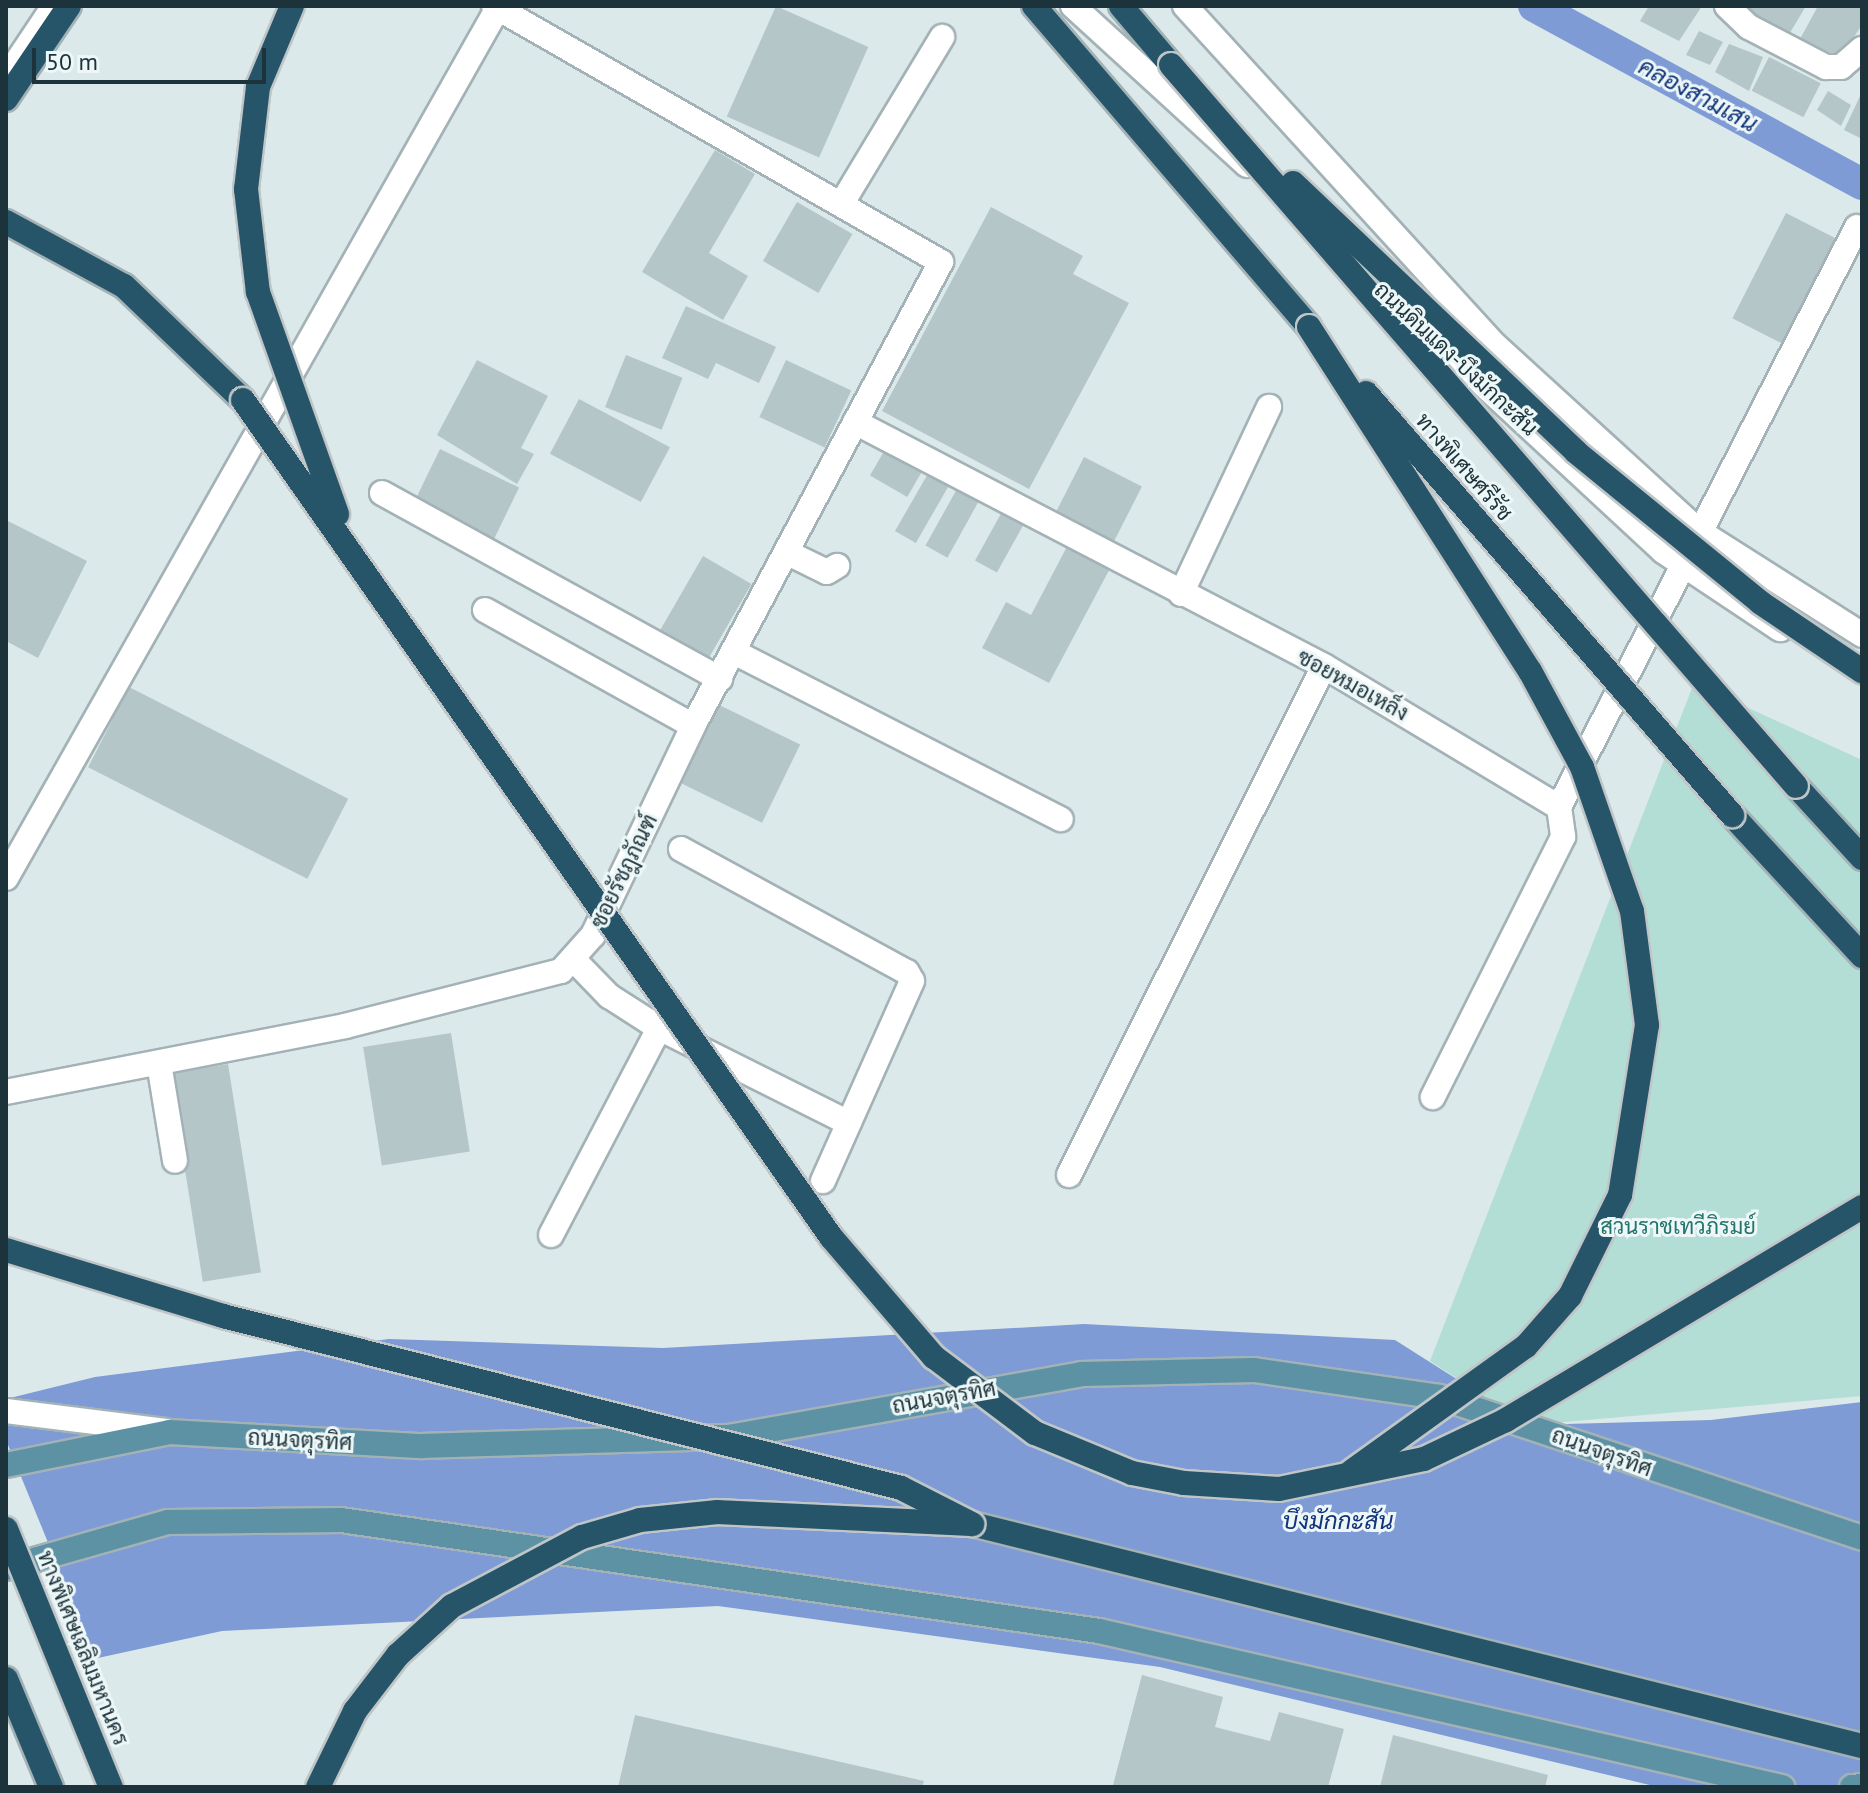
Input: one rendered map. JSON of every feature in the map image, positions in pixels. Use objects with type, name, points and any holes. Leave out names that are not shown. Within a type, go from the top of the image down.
[{"type":"highway","points":[[6,99],[69,6]]},
{"type":"highway","points":[[292,6],[258,87],[246,189],[258,292],[346,539]]},
{"type":"highway","name":"ทางพิเศษศรีรัช","points":[[1034,6],[1309,327],[1862,956]]},
{"type":"highway","name":"ทางพิเศษศรีรัช","points":[[1121,6],[1862,858]]},
{"type":"highway","points":[[1171,65],[1576,452],[1750,594],[1862,671]]},
{"type":"highway","points":[[6,222],[124,286],[243,400],[346,539],[831,1237],[934,1357],[1035,1433],[1132,1473],[1279,1489],[1340,1479],[1424,1459],[1506,1420],[1862,1207]]},
{"type":"highway","points":[[1309,327],[1530,671],[1582,767],[1632,911],[1647,1025],[1620,1195],[1570,1296],[1505,1363],[1340,1479]]},
{"type":"highway","points":[[6,1250],[223,1316],[901,1488],[972,1524]]},
{"type":"highway","points":[[318,1787],[355,1711],[398,1655],[452,1606],[582,1537],[640,1520],[718,1512],[972,1524],[1862,1746]]},
{"type":"highway","name":"ทางพิเศษเฉลิมมหานคร","points":[[6,1529],[111,1787]]},
{"type":"highway","points":[[6,1679],[51,1787]]},
{"type":"main road","name":"ถนนจตุรทิศ","points":[[6,1465],[169,1432],[423,1446],[609,1446],[729,1437],[1081,1374],[1254,1370],[1439,1397],[1855,1537]]},
{"type":"main road","points":[[6,1568],[168,1522],[341,1520],[1099,1631],[1782,1787]]},
{"type":"main road","points":[[1852,1787],[1862,1786]]},
{"type":"street","points":[[6,78],[54,6]]},
{"type":"street","name":"ถนนดินแดง-บึงมักกะสัน","points":[[1073,6],[1687,568],[1862,683]]},
{"type":"street","name":"ถนนดินแดง-บึงมักกะสัน","points":[[1185,6],[1495,345],[1704,535],[1862,635]]},
{"type":"street","points":[[1727,6],[1788,47],[1841,67],[1862,49]]},
{"type":"street","points":[[6,878],[497,7],[842,203],[942,37]]},
{"type":"street","name":"ซอยรัชฎภัณฑ์","points":[[6,1092],[159,1063],[541,981],[573,959],[593,935],[693,726],[941,262],[842,203]]},
{"type":"street","points":[[1433,1097],[1563,837],[1559,807],[1570,802],[1857,227]]},
{"type":"street","points":[[1181,594],[1269,407]]},
{"type":"street","name":"ซอยหมอเหล็ง","points":[[855,422],[1324,666],[1559,807]]},
{"type":"street","points":[[382,493],[720,679]]},
{"type":"street","points":[[788,553],[827,572],[837,566]]},
{"type":"street","points":[[485,610],[693,726]]},
{"type":"street","points":[[734,652],[1061,819]]},
{"type":"street","points":[[1069,1175],[1324,666]]},
{"type":"street","points":[[681,849],[907,972],[907,1003],[823,1181]]},
{"type":"street","points":[[573,959],[609,996],[659,1028],[849,1123]]},
{"type":"street","points":[[551,1235],[659,1028]]},
{"type":"street","points":[[159,1063],[175,1161]]},
{"type":"street","points":[[6,1411],[169,1432]]},
{"type":"green space","name":"สวนราชเทวีภิรมย์","points":[[1694,683],[1862,760],[1862,1396],[1529,1425],[1430,1361]]},
{"type":"water","name":"บึงมักกะสัน","points":[[1084,1324],[1395,1340],[1529,1425],[1711,1420],[1862,1402],[1862,1787],[1658,1787],[1160,1667],[718,1606],[222,1631],[6,1678],[6,1399],[95,1377],[389,1339],[663,1348]]},
{"type":"pier","points":[[6,1440],[97,1662],[6,1682]]},
{"type":"building","points":[[776,6],[868,47],[819,158],[727,117]]},
{"type":"building","points":[[1649,6],[1702,6],[1679,41],[1640,21]]},
{"type":"building","points":[[1737,6],[1806,6],[1788,36]]},
{"type":"building","points":[[1818,6],[1862,6],[1862,25],[1840,57],[1800,39]]},
{"type":"building","points":[[1699,31],[1723,42],[1710,65],[1686,55]]},
{"type":"building","points":[[1729,44],[1763,57],[1749,91],[1715,72]]},
{"type":"building","points":[[1769,57],[1821,83],[1803,117],[1752,91]]},
{"type":"building","points":[[1828,91],[1851,105],[1841,126],[1817,110]]},
{"type":"building","points":[[1862,92],[1862,139],[1844,130]]},
{"type":"building","points":[[715,150],[755,174],[709,253],[748,276],[723,320],[642,272]]},
{"type":"building","points":[[797,202],[852,234],[818,293],[763,261]]},
{"type":"building","points":[[991,207],[1083,256],[1073,274],[1129,303],[1029,489],[882,411]]},
{"type":"building","points":[[1786,213],[1844,243],[1790,348],[1732,318]]},
{"type":"building","points":[[686,306],[776,347],[759,383],[716,363],[708,379],[662,358]]},
{"type":"building","points":[[626,355],[683,378],[662,430],[605,407]]},
{"type":"building","points":[[477,360],[548,396],[521,448],[534,454],[517,484],[437,435]]},
{"type":"building","points":[[786,360],[851,390],[825,448],[759,417]]},
{"type":"building","points":[[579,399],[670,447],[641,502],[550,454]]},
{"type":"building","points":[[887,446],[924,468],[907,497],[870,475]]},
{"type":"building","points":[[440,449],[519,488],[494,540],[415,501]]},
{"type":"building","points":[[1084,457],[1142,487],[1112,544],[1054,515]]},
{"type":"building","points":[[929,472],[950,484],[916,543],[895,531]]},
{"type":"building","points":[[958,487],[980,499],[947,558],[926,546]]},
{"type":"building","points":[[1008,501],[1030,513],[997,573],[975,560]]},
{"type":"building","points":[[6,520],[87,561],[38,658],[6,641]]},
{"type":"building","points":[[1071,539],[1114,561],[1049,683],[982,648],[1006,602],[1031,615]]},
{"type":"building","points":[[703,556],[751,584],[705,665],[656,637]]},
{"type":"building","points":[[129,687],[348,799],[307,879],[88,767]]},
{"type":"building","points":[[713,702],[800,745],[762,823],[675,780]]},
{"type":"building","points":[[451,1033],[470,1152],[382,1165],[363,1047]]},
{"type":"building","points":[[228,1064],[261,1272],[203,1282],[170,1073]]},
{"type":"building","points":[[1142,1675],[1223,1697],[1215,1727],[1270,1741],[1279,1712],[1344,1729],[1328,1787],[1113,1785]]},
{"type":"building","points":[[635,1715],[924,1781],[922,1787],[618,1787]]},
{"type":"building","points":[[1393,1735],[1548,1775],[1545,1787],[1380,1787]]},
{"type":"waterway","name":"คลองสามเสน","points":[[1534,6],[1862,184]]}]
